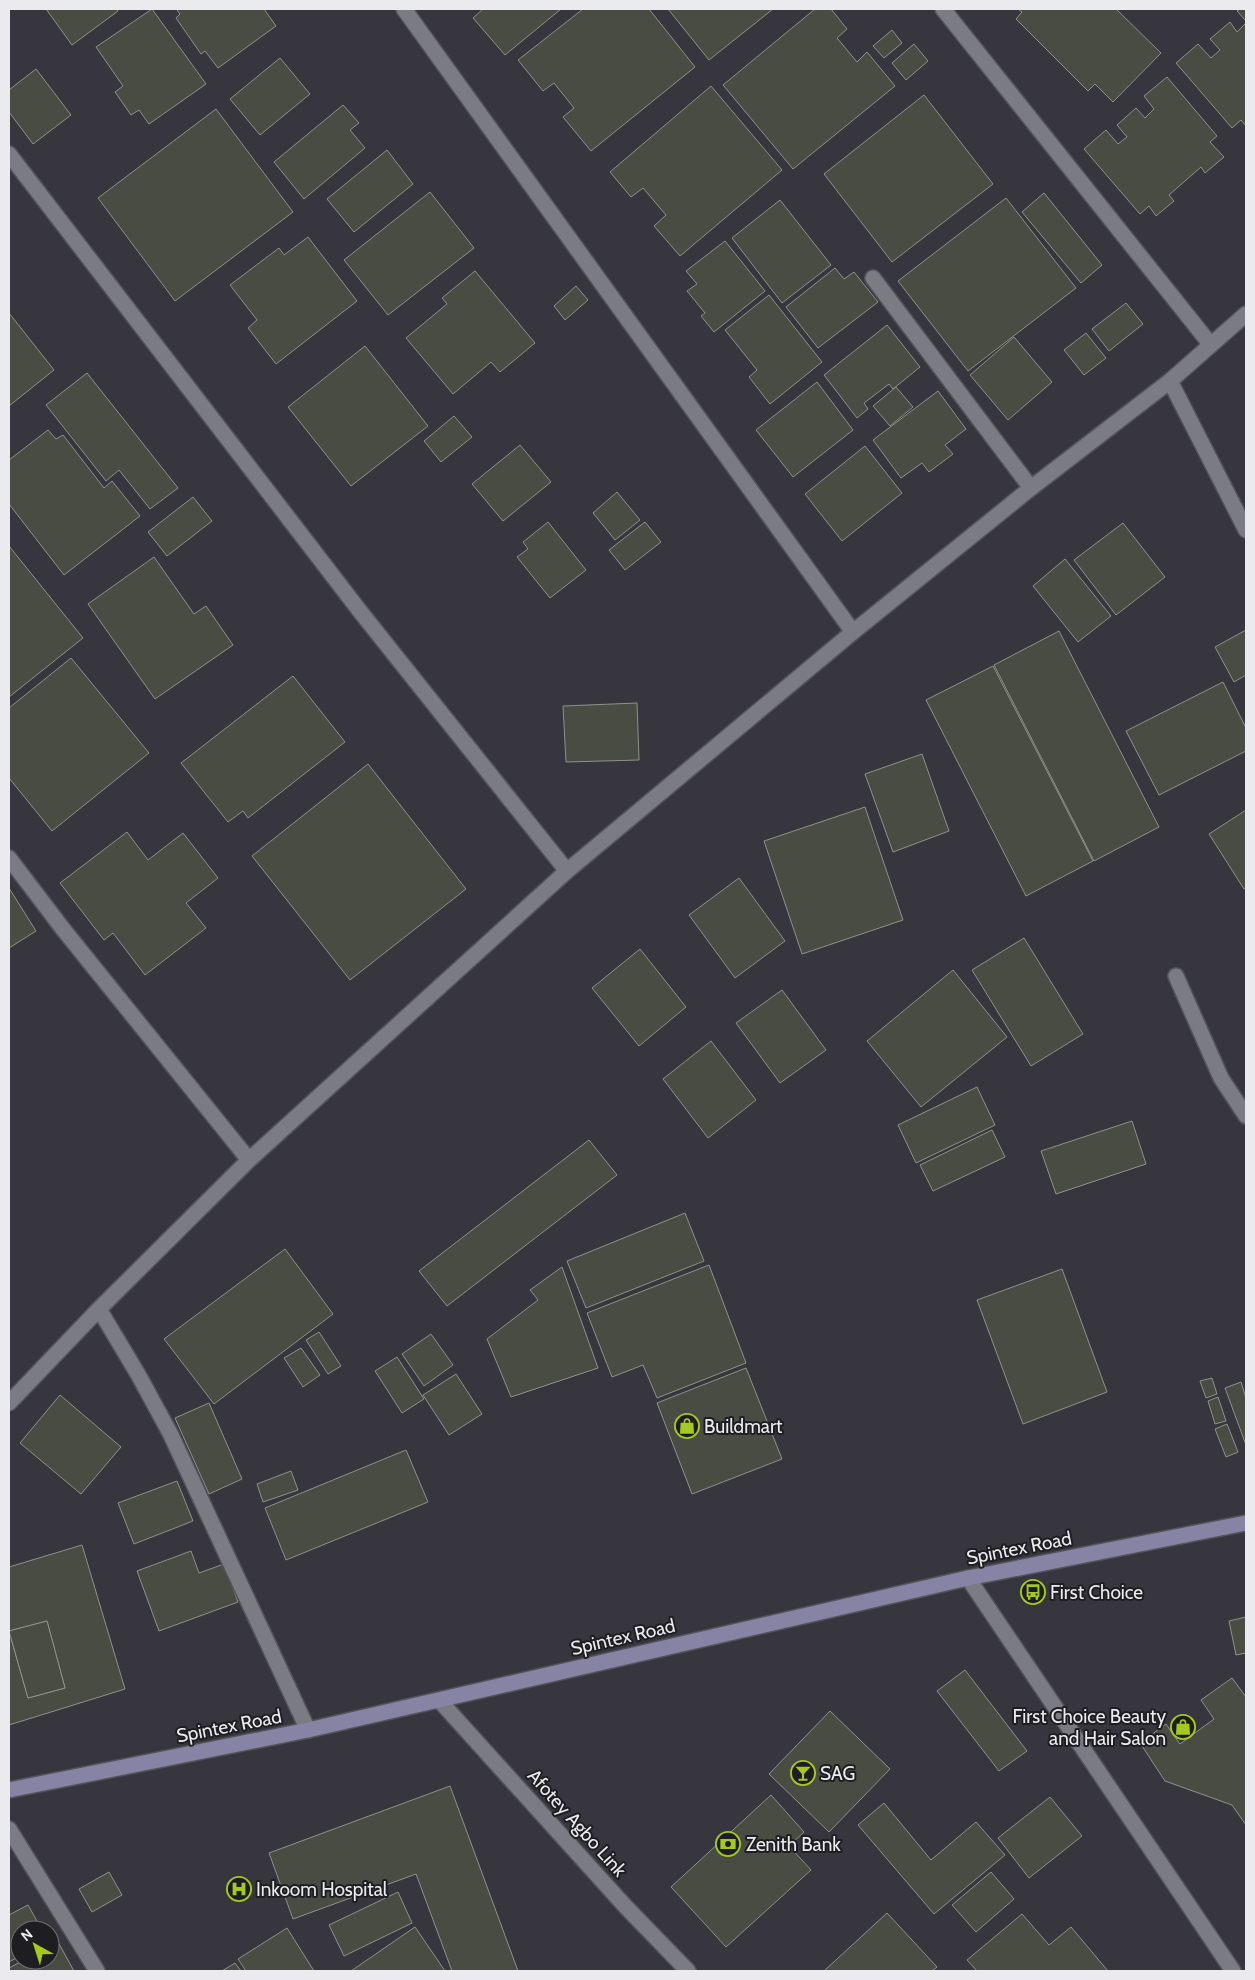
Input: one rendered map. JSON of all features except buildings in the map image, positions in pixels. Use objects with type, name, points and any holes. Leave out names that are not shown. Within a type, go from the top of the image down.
[{"type":"main road","name":"Spintex Road","points":[[9,1790],[308,1730],[968,1578],[1246,1523]]},
{"type":"street","points":[[404,9],[853,632]]},
{"type":"street","points":[[943,9],[1211,345]]},
{"type":"street","points":[[9,154],[358,610],[567,871]]},
{"type":"street","points":[[873,278],[1031,488]]},
{"type":"street","points":[[9,1403],[99,1309],[250,1160],[567,871],[853,632],[1031,488],[1170,380],[1246,314]]},
{"type":"street","points":[[1170,380],[1246,530]]},
{"type":"street","points":[[9,858],[63,929],[250,1160]]},
{"type":"street","points":[[1176,976],[1221,1078],[1246,1116]]},
{"type":"street","points":[[99,1309],[171,1435],[308,1730]]},
{"type":"street","points":[[968,1578],[1233,1971]]},
{"type":"street","name":"Afotey Agbo Link","points":[[439,1700],[625,1906],[688,1971]]},
{"type":"street","points":[[9,1829],[97,1971]]},
{"type":"place","name":"Buildmart","points":[[687,1426]]},
{"type":"place","name":"First Choice","points":[[1033,1592]]},
{"type":"place","name":"First Choice Beauty and Hair Salon","points":[[1183,1727]]},
{"type":"place","name":"SAG","points":[[803,1773]]},
{"type":"place","name":"Zenith Bank","points":[[728,1844]]},
{"type":"place","name":"Inkoom Hospital","points":[[239,1889]]}]
